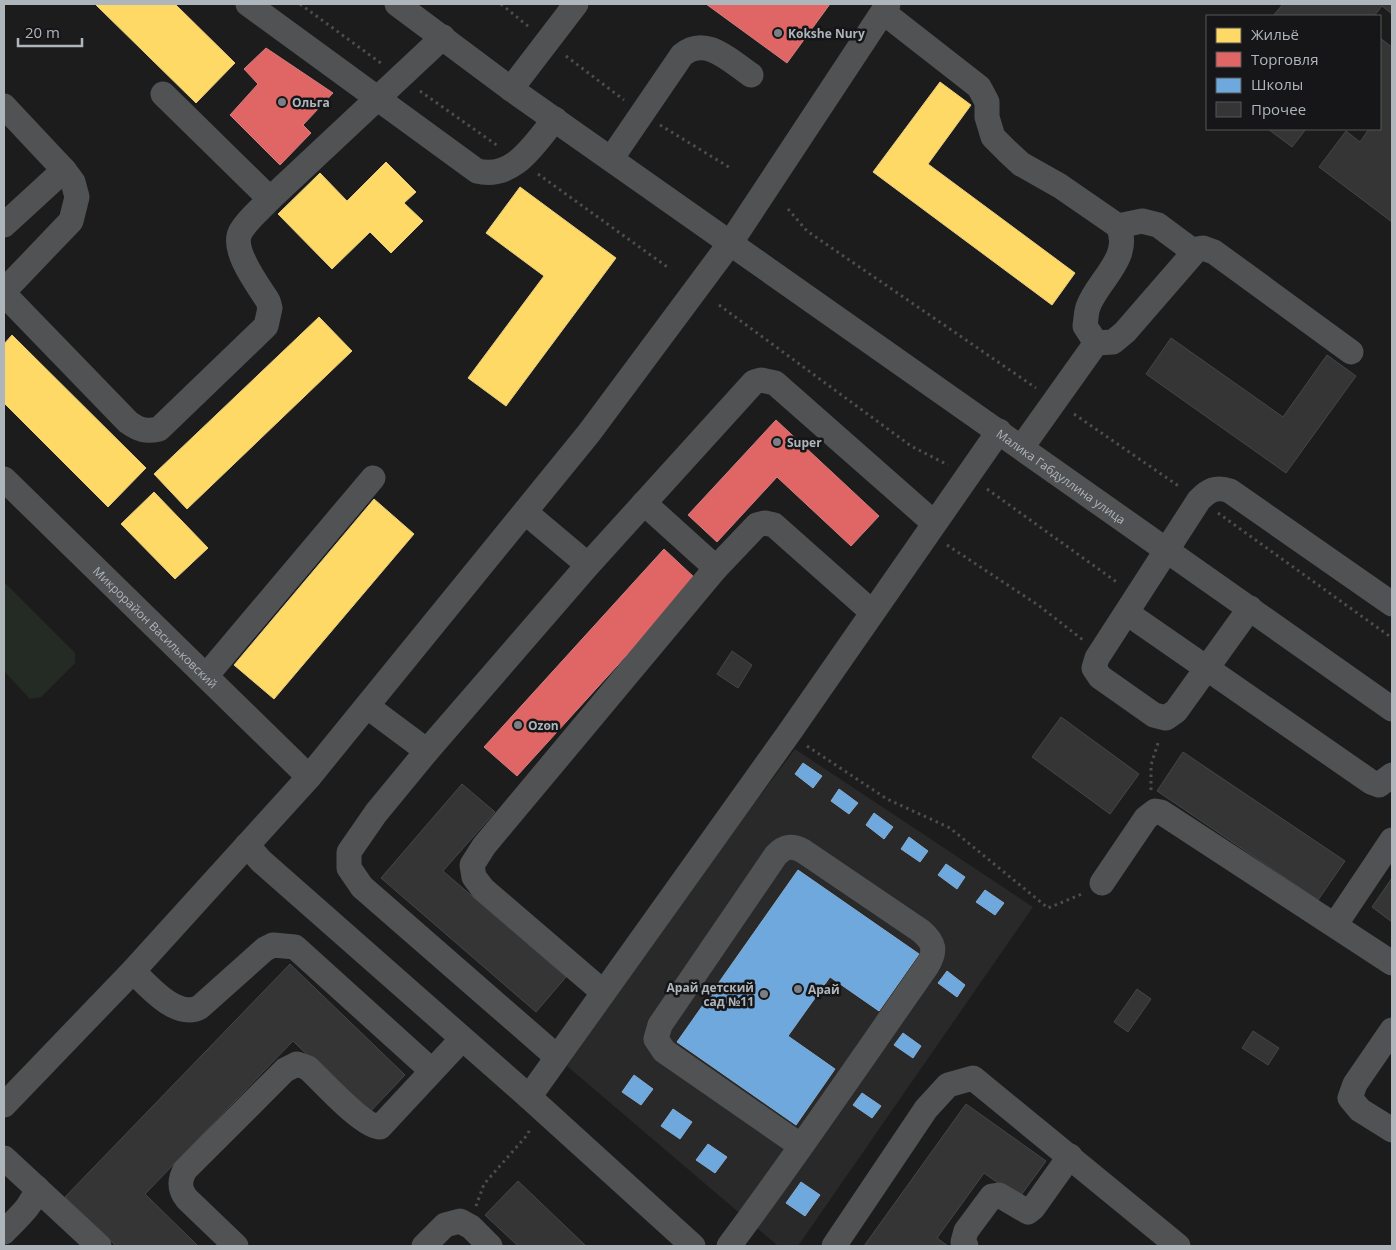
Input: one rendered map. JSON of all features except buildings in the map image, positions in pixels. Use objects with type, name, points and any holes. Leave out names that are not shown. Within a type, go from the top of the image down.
[{"type":"street","points":[[248,4],[477,171],[489,174],[501,172],[519,160],[555,119]]},
{"type":"street","name":"Малика Габдуллина улица","points":[[397,4],[511,89],[1392,709]]},
{"type":"street","points":[[511,89],[576,4]]},
{"type":"street","points":[[4,1105],[132,971],[309,777],[368,707],[589,433],[731,242],[885,8],[979,87],[987,102],[987,117],[993,137],[1021,164],[1060,186],[1118,226],[1122,236],[1115,265],[1088,306],[1085,326],[1096,343]]},
{"type":"street","points":[[4,106],[74,182],[77,196],[76,209],[71,221],[4,292],[128,422],[137,429],[148,431],[158,429],[266,326],[270,308],[268,301],[241,256],[238,244],[241,230],[270,199],[378,100],[443,37]]},
{"type":"street","points":[[611,159],[682,54],[697,46],[713,49],[751,75]]},
{"type":"street","points":[[163,94],[270,199]]},
{"type":"street","points":[[4,226],[64,170]]},
{"type":"street","points":[[1118,226],[1142,221],[1158,225],[1193,251]]},
{"type":"street","points":[[1096,343],[1113,342],[1124,332],[1193,251],[1203,248],[1214,252],[1351,352]]},
{"type":"street","points":[[1022,447],[1096,343]]},
{"type":"street","points":[[557,1057],[362,887],[349,868],[349,852],[376,812],[588,564],[748,386],[761,380],[775,383],[931,528]]},
{"type":"street","points":[[534,1102],[557,1057],[789,733],[999,431]]},
{"type":"street","points":[[206,676],[373,478]]},
{"type":"street","name":"Микрорайон Васильковский","points":[[4,479],[309,777]]},
{"type":"street","points":[[1250,608],[1176,711],[1166,718],[1154,715],[1100,677],[1094,668],[1097,658],[1200,500],[1213,489],[1221,488],[1230,491],[1392,604]]},
{"type":"street","points":[[644,503],[716,568]]},
{"type":"street","points":[[525,512],[588,564]]},
{"type":"street","points":[[603,992],[483,889],[474,877],[472,866],[484,846],[716,568],[757,525],[765,522],[774,525],[872,612]]},
{"type":"street","points":[[1132,605],[1207,669],[1371,782],[1379,785],[1392,775]]},
{"type":"street","points":[[368,707],[427,752]]},
{"type":"street","points":[[1102,883],[1150,814],[1155,811],[1165,815],[1392,963]]},
{"type":"street","points":[[1335,925],[1392,840]]},
{"type":"street","points":[[247,845],[261,861],[534,1102],[693,1246]]},
{"type":"street","points":[[729,1246],[801,1146],[933,956],[934,947],[929,938],[803,851],[796,847],[788,847],[781,849],[765,871],[660,1025],[656,1039],[664,1051],[801,1146]]},
{"type":"street","points":[[132,971],[162,998],[181,1009],[193,1011],[200,1007],[265,949],[273,945],[295,947],[431,1070]]},
{"type":"street","points":[[1392,1030],[1355,1084],[1350,1098],[1360,1110],[1392,1130]]},
{"type":"street","points":[[236,1246],[182,1193],[181,1177],[185,1170],[285,1070],[297,1064],[308,1068],[362,1119],[374,1127],[380,1127],[406,1101],[431,1070],[462,1039]]},
{"type":"street","points":[[834,1246],[926,1109],[948,1085],[973,1078],[1178,1246]]},
{"type":"street","points":[[966,1246],[964,1242],[966,1231],[992,1196],[999,1195],[1028,1212],[1034,1208],[1070,1156]]},
{"type":"street","points":[[4,1158],[99,1246]]},
{"type":"street","points":[[4,1232],[28,1207],[37,1188]]},
{"type":"street","points":[[424,1246],[445,1225],[453,1221],[465,1223],[490,1246]]},
{"type":"path","points":[[300,4],[670,269]]},
{"type":"path","points":[[501,4],[547,42],[642,114],[732,169]]},
{"type":"path","points":[[788,209],[807,231],[1200,500],[1392,638]]},
{"type":"path","points":[[719,305],[911,446],[968,475],[1132,605]]},
{"type":"path","points":[[931,528],[1038,605],[1083,641],[1097,658]]},
{"type":"path","points":[[1150,814],[1151,765],[1166,718]]},
{"type":"path","points":[[789,733],[887,800],[950,828],[1048,908],[1070,900],[1102,883]]},
{"type":"path","points":[[465,1223],[476,1206],[484,1184],[528,1134],[534,1102]]},
{"type":"shaded area","points":[[4,582],[75,653],[75,663],[41,697],[30,699],[4,671]]},
{"type":"shaded area","name":"Арай","points":[[795,749],[1033,907],[798,1246],[778,1246],[567,1066],[674,911]]},
{"type":"place","name":"Kokshe Nury","points":[[778,33]]},
{"type":"place","name":"Ольга","points":[[282,102]]},
{"type":"place","name":"Super","points":[[777,442]]},
{"type":"place","name":"Ozon","points":[[518,725]]},
{"type":"place","name":"Арай","points":[[798,989]]},
{"type":"place","name":"Арай детский сад №11","points":[[764,994]]}]
